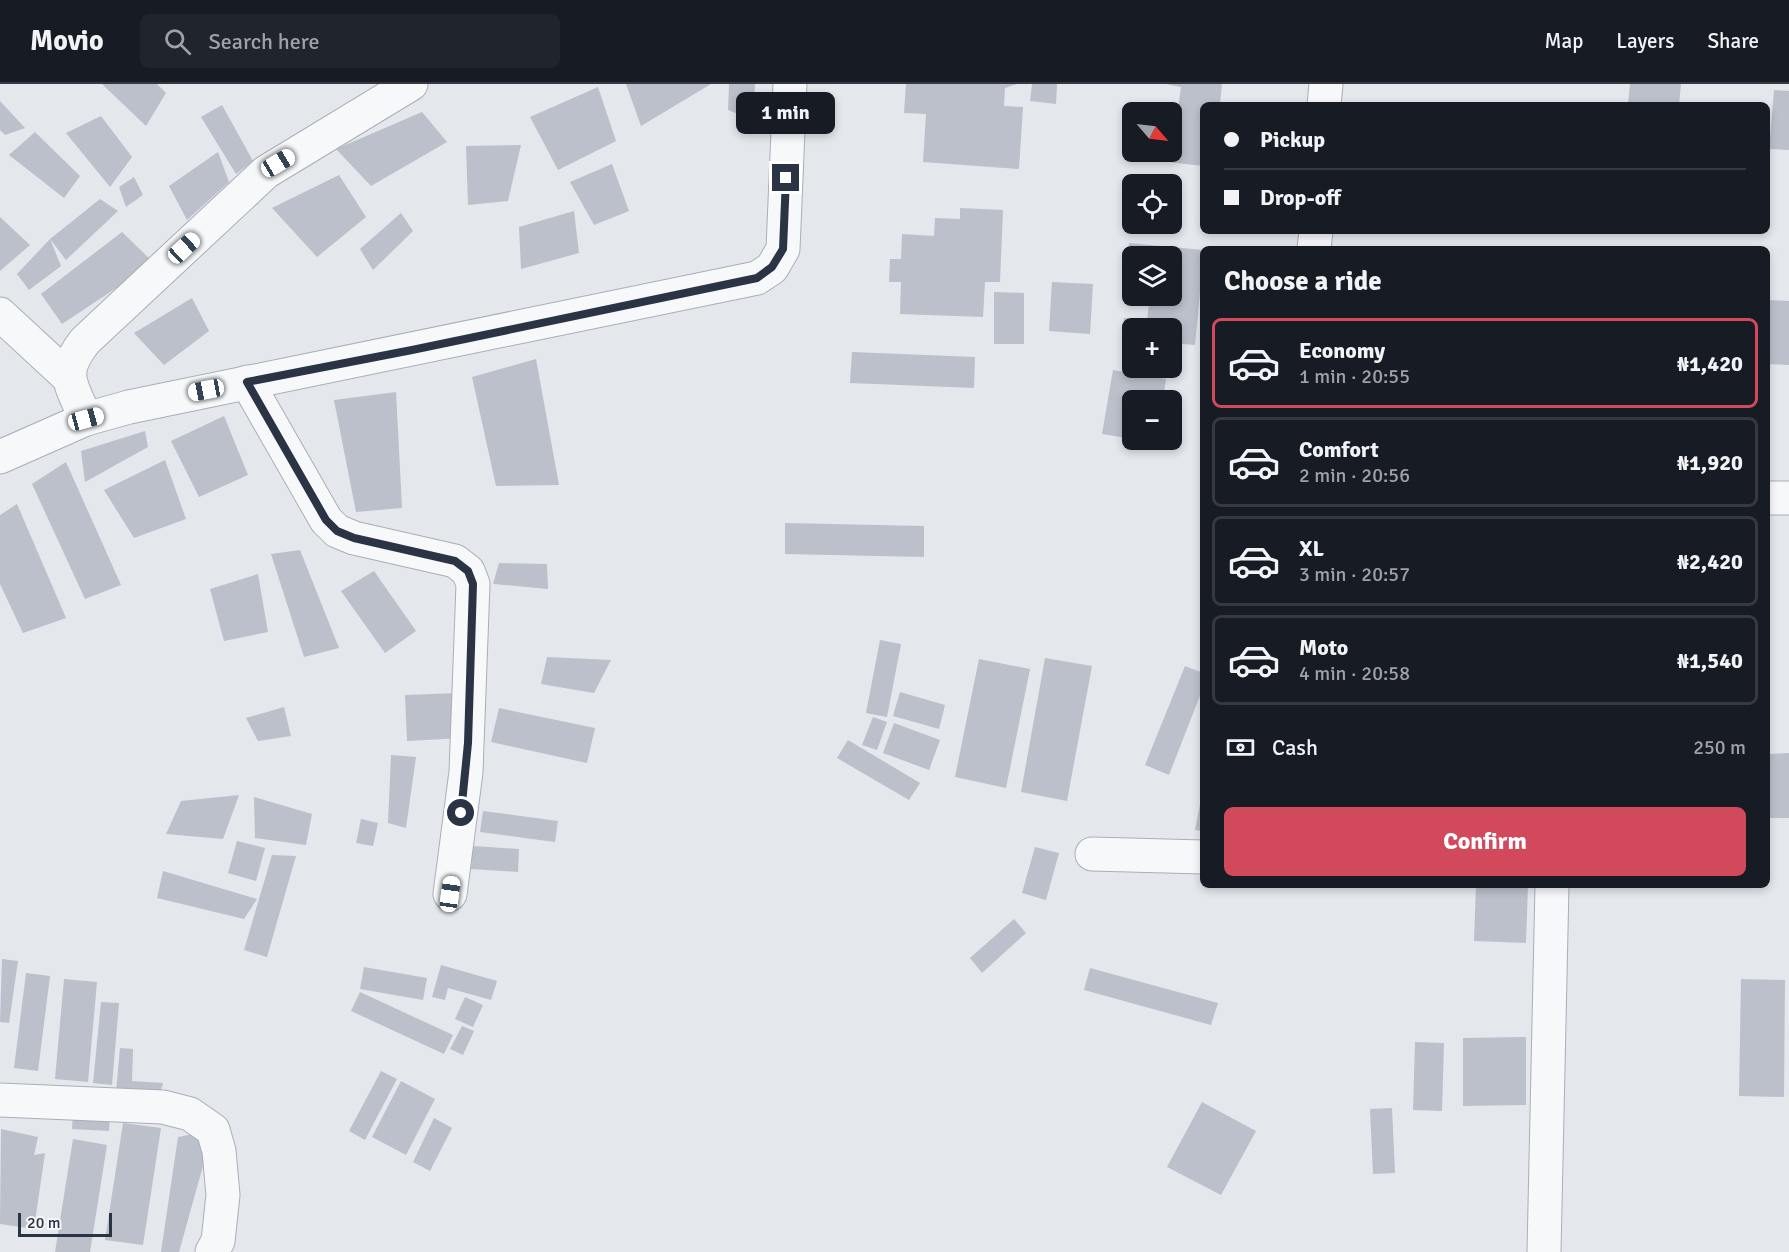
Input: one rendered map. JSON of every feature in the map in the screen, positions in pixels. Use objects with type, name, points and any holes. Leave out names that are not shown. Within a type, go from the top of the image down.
[{"type":"street","points":[[68,377],[73,356],[85,341],[266,172],[411,84]]},
{"type":"street","points":[[0,457],[86,419],[185,394],[412,350],[757,278],[772,267],[783,249],[790,84]]},
{"type":"street","points":[[1324,102],[1326,84]]},
{"type":"street","points":[[0,314],[68,377],[86,419]]},
{"type":"street","points":[[247,382],[326,520],[337,531],[354,538],[455,561],[468,571],[473,584],[466,772],[450,894]]},
{"type":"street","points":[[1770,498],[1789,498]]},
{"type":"street","points":[[1092,854],[1200,857]]},
{"type":"street","points":[[1544,1252],[1552,888]]},
{"type":"street","points":[[0,1100],[163,1107],[190,1114],[213,1130],[219,1151],[223,1195],[218,1241],[212,1252]]},
{"type":"building","points":[[102,84],[157,84],[166,93],[146,126]]},
{"type":"building","points":[[626,84],[711,84],[641,126]]},
{"type":"building","points":[[729,84],[755,84],[753,120],[728,110]]},
{"type":"building","points":[[906,84],[1017,84],[1005,88],[1004,106],[1023,107],[1019,169],[923,162],[926,114],[904,113]]},
{"type":"building","points":[[1032,84],[1057,84],[1056,104],[1030,101]]},
{"type":"building","points":[[1166,84],[1222,84],[1220,102],[1200,102],[1200,166],[1169,162],[1182,162],[1182,102],[1179,102],[1181,87]]},
{"type":"building","points":[[1630,84],[1681,84],[1679,102],[1628,102]]},
{"type":"building","points":[[598,87],[616,141],[558,170],[530,117]]},
{"type":"building","points":[[1774,90],[1789,91],[1789,150],[1770,149]]},
{"type":"building","points":[[0,101],[25,128],[5,135],[0,130]]},
{"type":"building","points":[[222,105],[253,161],[236,174],[201,117]]},
{"type":"building","points":[[422,112],[447,142],[371,186],[336,149]]},
{"type":"building","points":[[101,116],[132,157],[110,187],[66,133]]},
{"type":"building","points":[[35,132],[80,176],[64,198],[9,155]]},
{"type":"building","points":[[521,145],[508,201],[468,205],[466,146]]},
{"type":"building","points":[[218,152],[229,182],[187,220],[169,186]]},
{"type":"building","points":[[612,164],[629,211],[594,225],[570,182]]},
{"type":"building","points":[[339,175],[366,217],[317,257],[272,208]]},
{"type":"building","points":[[134,177],[143,195],[126,207],[119,187]]},
{"type":"building","points":[[100,199],[118,211],[66,260],[50,239]]},
{"type":"building","points":[[960,208],[1003,210],[1000,282],[985,282],[983,317],[900,314],[901,282],[889,282],[890,259],[901,259],[902,234],[934,236],[935,218],[960,219]]},
{"type":"building","points":[[574,211],[579,253],[521,269],[519,227]]},
{"type":"building","points":[[401,213],[413,231],[373,270],[360,249]]},
{"type":"building","points":[[0,217],[30,245],[0,271]]},
{"type":"building","points":[[122,232],[154,263],[62,324],[41,294]]},
{"type":"building","points":[[50,239],[61,266],[29,290],[17,274]]},
{"type":"building","points":[[1129,243],[1161,246],[1129,246]]},
{"type":"building","points":[[1182,248],[1200,250],[1200,292],[1195,345],[1182,344],[1182,318],[1147,318],[1149,306],[1182,306]]},
{"type":"building","points":[[1052,282],[1093,284],[1090,334],[1049,331]]},
{"type":"building","points":[[994,292],[1024,293],[1024,344],[994,344]]},
{"type":"building","points":[[192,298],[209,331],[164,365],[134,333]]},
{"type":"building","points":[[1770,300],[1789,301],[1789,365],[1770,364]]},
{"type":"building","points":[[852,352],[975,357],[974,388],[850,383]]},
{"type":"building","points":[[536,359],[559,485],[496,486],[472,377]]},
{"type":"building","points":[[1113,370],[1122,372],[1122,378],[1166,379],[1164,390],[1122,390],[1122,437],[1102,434]]},
{"type":"building","points":[[396,392],[402,508],[356,512],[334,400]]},
{"type":"building","points":[[224,416],[248,475],[199,497],[171,441]]},
{"type":"building","points":[[145,431],[148,447],[85,482],[81,451]]},
{"type":"building","points":[[165,460],[186,519],[134,538],[104,490]]},
{"type":"building","points":[[66,462],[121,585],[85,599],[32,484]]},
{"type":"building","points":[[17,504],[66,618],[23,633],[0,584],[0,515]]},
{"type":"building","points":[[785,523],[924,526],[924,557],[785,554]]},
{"type":"building","points":[[300,550],[339,648],[304,657],[271,554]]},
{"type":"building","points":[[499,563],[547,564],[548,589],[493,584]]},
{"type":"building","points":[[374,571],[416,631],[385,653],[341,591]]},
{"type":"building","points":[[258,574],[268,632],[224,641],[210,589]]},
{"type":"building","points":[[880,640],[901,644],[887,717],[866,713]]},
{"type":"building","points":[[547,657],[611,660],[594,693],[541,684]]},
{"type":"building","points":[[1045,658],[1092,666],[1067,801],[1021,792]]},
{"type":"building","points":[[979,659],[1030,669],[1006,788],[955,777]]},
{"type":"building","points":[[1185,666],[1200,672],[1200,696],[1169,775],[1145,765]]},
{"type":"building","points":[[900,692],[945,705],[939,729],[893,716]]},
{"type":"building","points":[[459,693],[462,738],[407,741],[405,695]]},
{"type":"building","points":[[284,707],[291,736],[258,741],[246,718]]},
{"type":"building","points":[[499,708],[595,728],[587,763],[491,742]]},
{"type":"building","points":[[873,717],[887,722],[877,750],[862,745]]},
{"type":"building","points":[[894,723],[940,740],[929,770],[883,753]]},
{"type":"building","points":[[848,740],[920,783],[909,800],[837,758]]},
{"type":"building","points":[[1789,753],[1789,818],[1770,818],[1770,754]]},
{"type":"building","points":[[391,755],[416,757],[406,828],[388,823]]},
{"type":"building","points":[[239,795],[223,839],[166,834],[181,801]]},
{"type":"building","points":[[254,797],[312,814],[306,845],[255,838]]},
{"type":"building","points":[[1200,804],[1200,831],[1195,830]]},
{"type":"building","points":[[483,811],[558,821],[555,842],[480,832]]},
{"type":"building","points":[[361,819],[378,823],[373,846],[356,843]]},
{"type":"building","points":[[237,841],[265,848],[256,881],[228,873]]},
{"type":"building","points":[[473,846],[519,849],[518,872],[471,869]]},
{"type":"building","points":[[1035,847],[1059,853],[1046,900],[1022,893]]},
{"type":"building","points":[[272,855],[296,856],[267,957],[244,950]]},
{"type":"building","points":[[163,871],[257,899],[244,919],[157,898]]},
{"type":"building","points":[[1476,888],[1528,888],[1526,943],[1474,941]]},
{"type":"building","points":[[1014,919],[1026,933],[982,973],[970,958]]},
{"type":"building","points":[[2,959],[18,961],[9,1023],[0,1022]]},
{"type":"building","points":[[441,965],[497,981],[491,1000],[448,988],[445,1000],[432,997]]},
{"type":"building","points":[[364,967],[427,978],[423,1000],[360,989]]},
{"type":"building","points":[[1090,968],[1218,1003],[1211,1025],[1084,990]]},
{"type":"building","points":[[26,973],[50,976],[38,1071],[14,1068]]},
{"type":"building","points":[[64,979],[97,982],[88,1082],[55,1079]]},
{"type":"building","points":[[1741,979],[1785,980],[1784,1097],[1739,1096]]},
{"type":"building","points":[[360,992],[453,1035],[444,1054],[351,1011]]},
{"type":"building","points":[[465,997],[483,1005],[473,1027],[455,1019]]},
{"type":"building","points":[[101,1002],[119,1003],[112,1085],[93,1083]]},
{"type":"building","points":[[462,1026],[474,1031],[463,1055],[450,1049]]},
{"type":"building","points":[[1526,1037],[1526,1105],[1463,1106],[1463,1038]]},
{"type":"building","points":[[1415,1042],[1444,1043],[1442,1111],[1413,1110]]},
{"type":"building","points":[[120,1048],[133,1049],[132,1081],[163,1083],[159,1097],[116,1092]]},
{"type":"building","points":[[381,1071],[397,1079],[365,1140],[349,1131]]},
{"type":"building","points":[[401,1081],[435,1099],[406,1155],[372,1137]]},
{"type":"building","points":[[1202,1102],[1256,1131],[1221,1195],[1167,1167]]},
{"type":"building","points":[[1392,1108],[1395,1173],[1373,1174],[1370,1109]]},
{"type":"building","points":[[73,1114],[110,1116],[109,1131],[72,1129]]},
{"type":"building","points":[[434,1118],[452,1128],[430,1171],[413,1162]]},
{"type":"building","points":[[123,1123],[161,1128],[143,1245],[105,1240]]},
{"type":"building","points":[[1,1129],[38,1137],[34,1155],[45,1153],[34,1229],[0,1224]]},
{"type":"building","points":[[213,1130],[179,1252],[161,1252],[178,1137]]},
{"type":"building","points":[[73,1139],[107,1145],[90,1252],[55,1252]]},
{"type":"route","points":[[461,813],[468,743],[473,584],[468,571],[455,561],[354,538],[337,531],[326,520],[247,382],[757,278],[772,267],[783,249],[786,178]]}]
